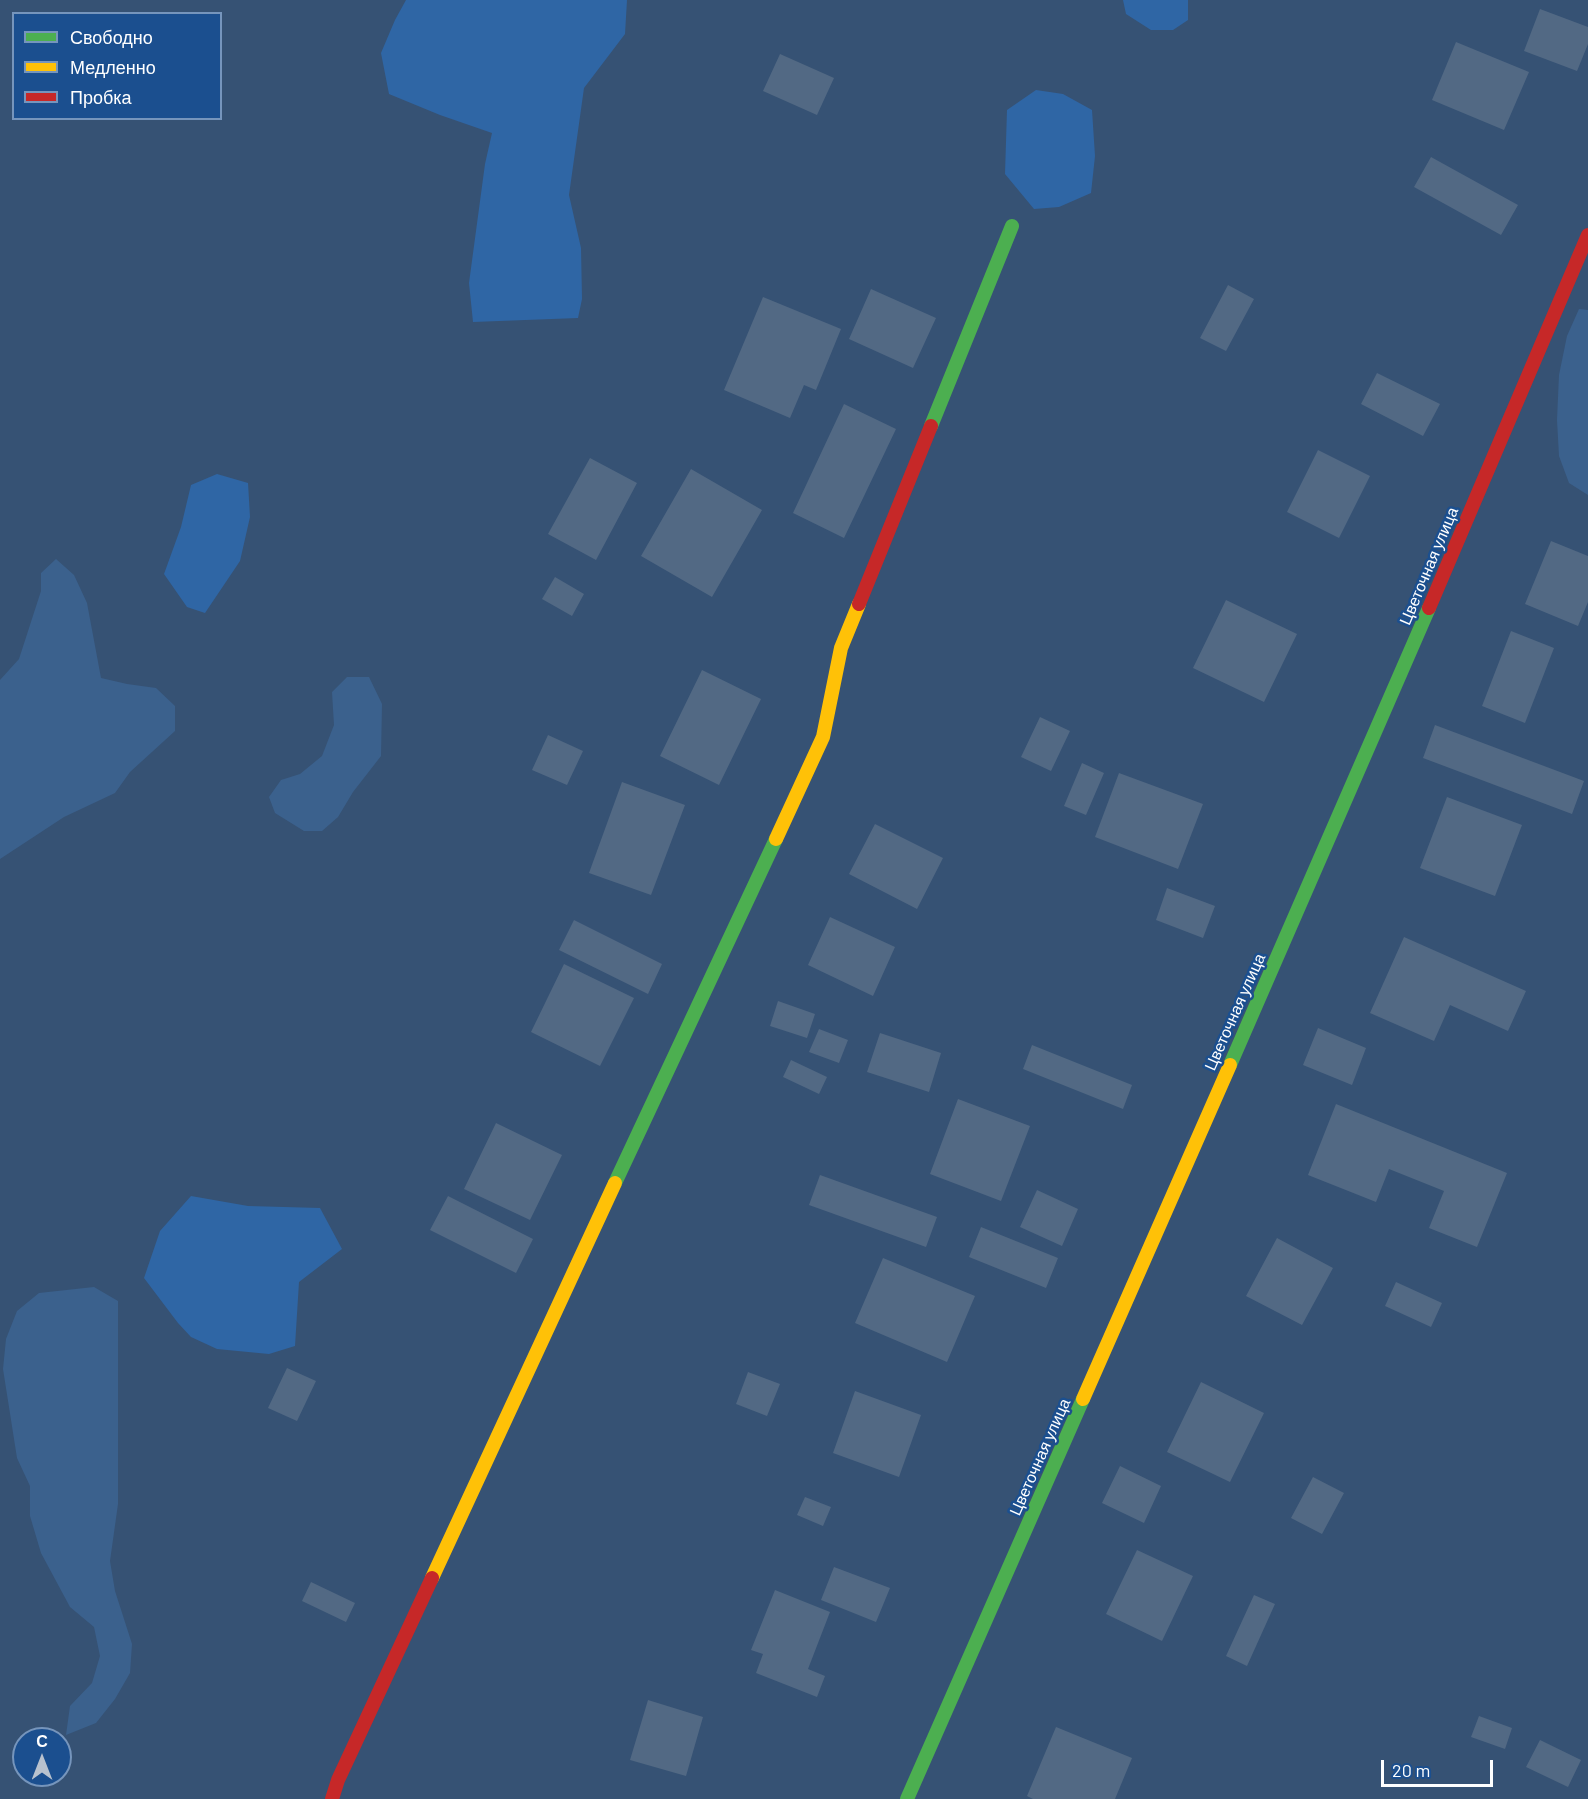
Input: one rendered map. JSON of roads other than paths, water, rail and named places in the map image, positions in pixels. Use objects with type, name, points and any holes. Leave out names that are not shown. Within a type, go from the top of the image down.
[{"type":"street","points":[[332,1799],[338,1780],[822,737],[841,648],[1012,226]]},
{"type":"street","name":"Цветочная улица","points":[[907,1799],[1368,751],[1588,236]]}]
